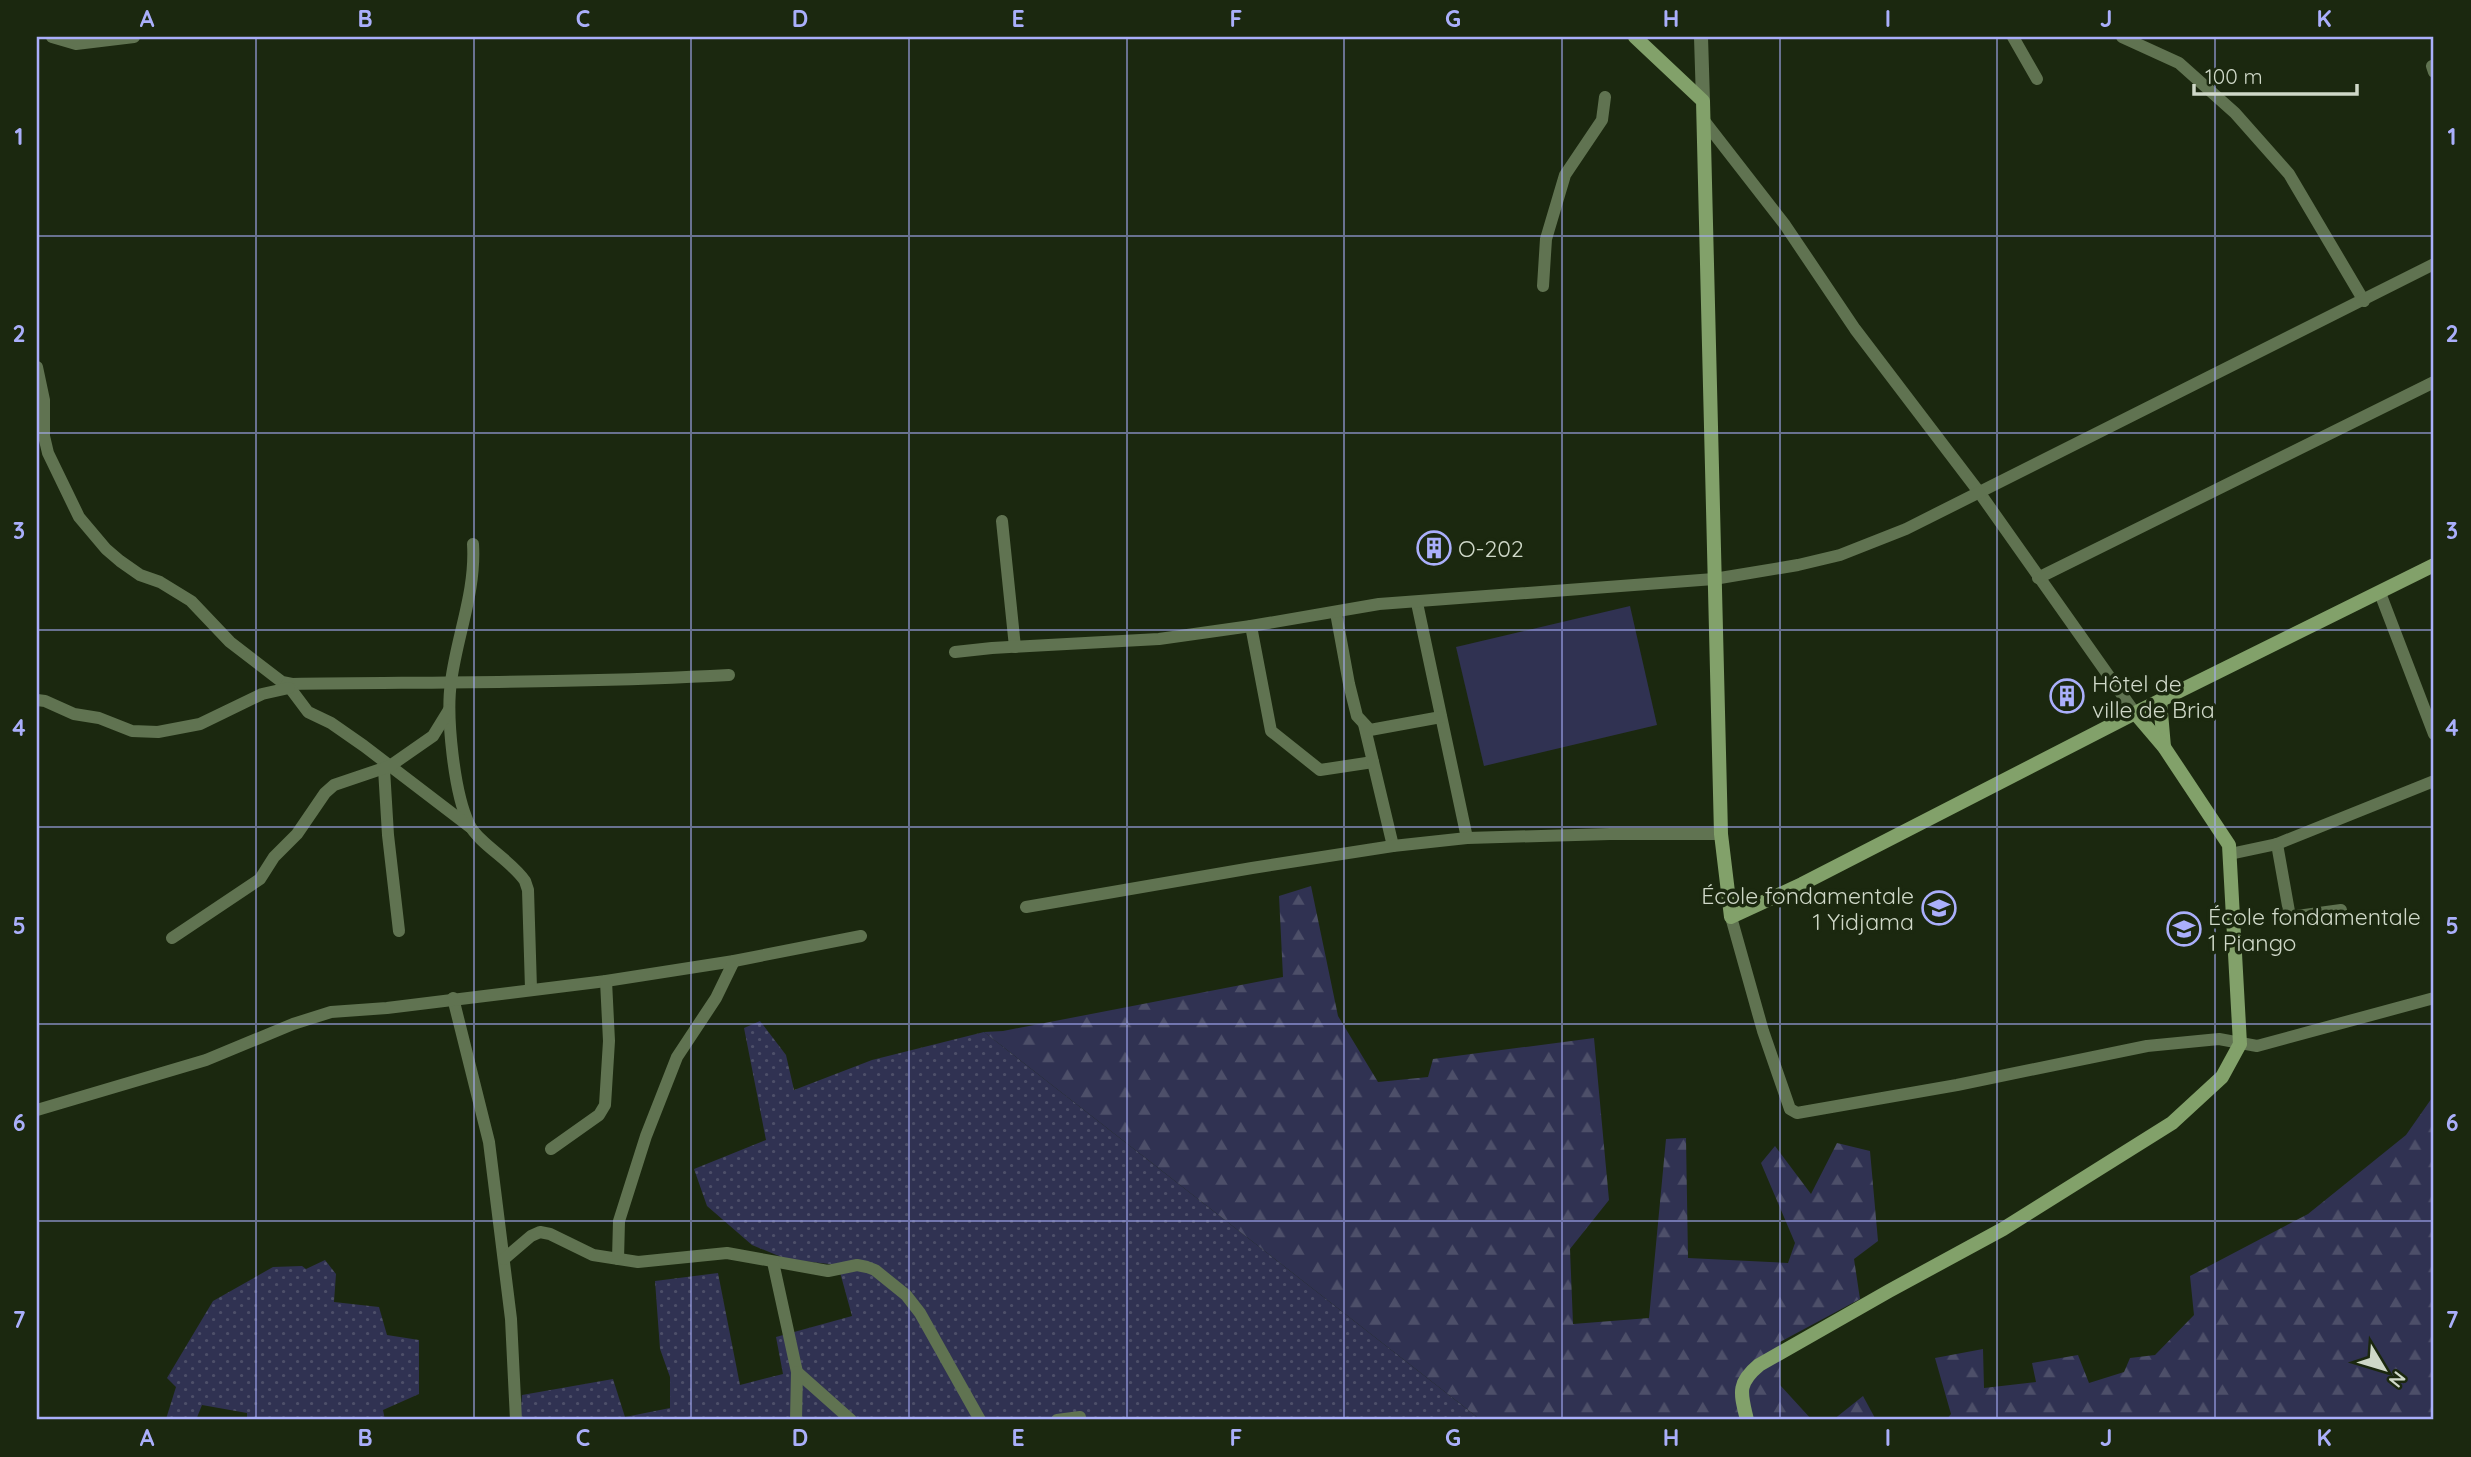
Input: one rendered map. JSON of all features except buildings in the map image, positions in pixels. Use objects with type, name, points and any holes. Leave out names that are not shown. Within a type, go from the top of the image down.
[{"type":"main road","points":[[1635,37],[1703,102],[1721,834],[1731,917],[1802,884],[2135,713],[2434,565]]},
{"type":"main road","points":[[2160,701],[2164,747]]},
{"type":"main road","points":[[1747,1420],[1741,1392],[1743,1382],[1759,1365],[2003,1229],[2172,1123],[2222,1077],[2240,1044],[2230,854],[2226,841],[2164,747],[2135,713]]},
{"type":"street","points":[[52,37],[76,44],[134,37]]},
{"type":"street","points":[[1701,37],[1703,102]]},
{"type":"street","points":[[2013,37],[2037,79]]},
{"type":"street","points":[[2122,37],[2179,63],[2235,113],[2289,174],[2364,301]]},
{"type":"street","points":[[1543,286],[1546,239],[1562,186],[1567,171],[1602,120],[1605,97]]},
{"type":"street","points":[[1705,122],[1784,225],[1856,328],[1979,492],[2135,713]]},
{"type":"street","points":[[955,652],[1159,639],[1336,613],[1379,604],[1714,579],[1840,555],[1895,534],[2434,264]]},
{"type":"street","points":[[37,367],[44,400],[44,436],[48,453],[79,517],[106,550],[140,575],[160,582],[191,601],[230,642],[288,686],[308,712],[331,723],[387,768],[470,827],[525,881],[528,890],[531,989]]},
{"type":"street","points":[[2038,578],[2434,382]]},
{"type":"street","points":[[1002,521],[1015,647]]},
{"type":"street","points":[[470,827],[458,792],[450,710],[451,682],[472,585],[473,544]]},
{"type":"street","points":[[2380,593],[2434,734]]},
{"type":"street","points":[[1417,603],[1467,838]]},
{"type":"street","points":[[1336,613],[1357,716],[1370,730],[1441,717]]},
{"type":"street","points":[[1251,626],[1271,731],[1320,770],[1373,762]]},
{"type":"street","points":[[37,700],[74,714],[99,718],[132,730],[158,732],[200,724],[261,694],[288,686],[655,679],[729,675]]},
{"type":"street","points":[[172,938],[260,879],[274,857],[297,834],[325,793],[334,785],[387,768],[433,736],[450,710]]},
{"type":"street","points":[[1363,723],[1393,846]]},
{"type":"street","points":[[387,768],[388,835],[400,931]]},
{"type":"street","points":[[2230,854],[2277,845],[2434,781]]},
{"type":"street","points":[[1026,907],[1192,877],[1393,846],[1467,838],[1721,834]]},
{"type":"street","points":[[2277,845],[2290,917],[2341,910]]},
{"type":"street","points":[[1731,917],[1763,1031],[1793,1112],[1956,1085],[2139,1047],[2214,1039],[2257,1046],[2434,998]]},
{"type":"street","points":[[37,1110],[206,1060],[293,1024],[331,1012],[387,1008],[606,981],[734,961],[861,936]]},
{"type":"street","points":[[618,1259],[619,1221],[660,1102],[681,1049],[716,998],[734,961]]},
{"type":"street","points":[[551,1149],[599,1115],[605,1105],[609,1041],[606,981]]},
{"type":"street","points":[[453,998],[489,1142],[511,1319],[516,1420]]},
{"type":"street","points":[[504,1259],[531,1236],[540,1233],[550,1234],[593,1255],[618,1259],[646,1262],[727,1253],[828,1271],[857,1265],[875,1270],[906,1295],[920,1313],[981,1420]]},
{"type":"street","points":[[773,1262],[797,1372],[796,1420]]},
{"type":"street","points":[[797,1372],[851,1420]]},
{"type":"street","points":[[1057,1420],[1080,1418]]},
{"type":"green space","points":[[1630,606],[1657,725],[1484,766],[1456,647]]},
{"type":"green space","points":[[1311,886],[1338,1016],[1378,1082],[1428,1077],[1433,1059],[1594,1038],[1609,1200],[1570,1249],[1573,1324],[1649,1318],[1666,1139],[1686,1138],[1688,1258],[1788,1263],[1795,1243],[1761,1163],[1775,1146],[1811,1194],[1837,1143],[1870,1151],[1878,1241],[1854,1259],[1860,1299],[1780,1342],[1780,1385],[1812,1420],[1481,1420],[984,1032],[1003,1031],[1283,977],[1279,896]]},
{"type":"green space","points":[[760,1021],[786,1055],[794,1090],[872,1060],[984,1032],[1481,1420],[520,1420],[522,1395],[613,1379],[625,1417],[670,1408],[670,1377],[660,1349],[655,1281],[718,1273],[740,1385],[783,1374],[776,1337],[852,1316],[838,1265],[786,1259],[752,1245],[707,1206],[694,1169],[766,1140],[744,1028]]},
{"type":"green space","points":[[2434,1095],[2434,1420],[1946,1420],[1951,1414],[1935,1358],[1983,1349],[1984,1388],[2036,1382],[2032,1363],[2078,1355],[2089,1383],[2124,1372],[2130,1358],[2155,1355],[2194,1315],[2190,1276],[2308,1214],[2406,1135]]},
{"type":"green space","points":[[325,1260],[336,1274],[334,1302],[379,1307],[387,1335],[419,1340],[419,1394],[383,1410],[385,1420],[247,1420],[247,1413],[202,1405],[196,1420],[166,1419],[176,1387],[167,1378],[213,1301],[273,1267],[302,1266],[306,1269]]},
{"type":"green space","points":[[1863,1396],[1876,1420],[1833,1420]]},
{"type":"place","name":"O-202","points":[[1434,548]]},
{"type":"place","name":"Hôtel de ville de Bria","points":[[2067,696]]},
{"type":"place","name":"École fondamentale 1 Yidjama","points":[[1939,908]]},
{"type":"place","name":"École fondamentale 1 Piango","points":[[2184,929]]}]
